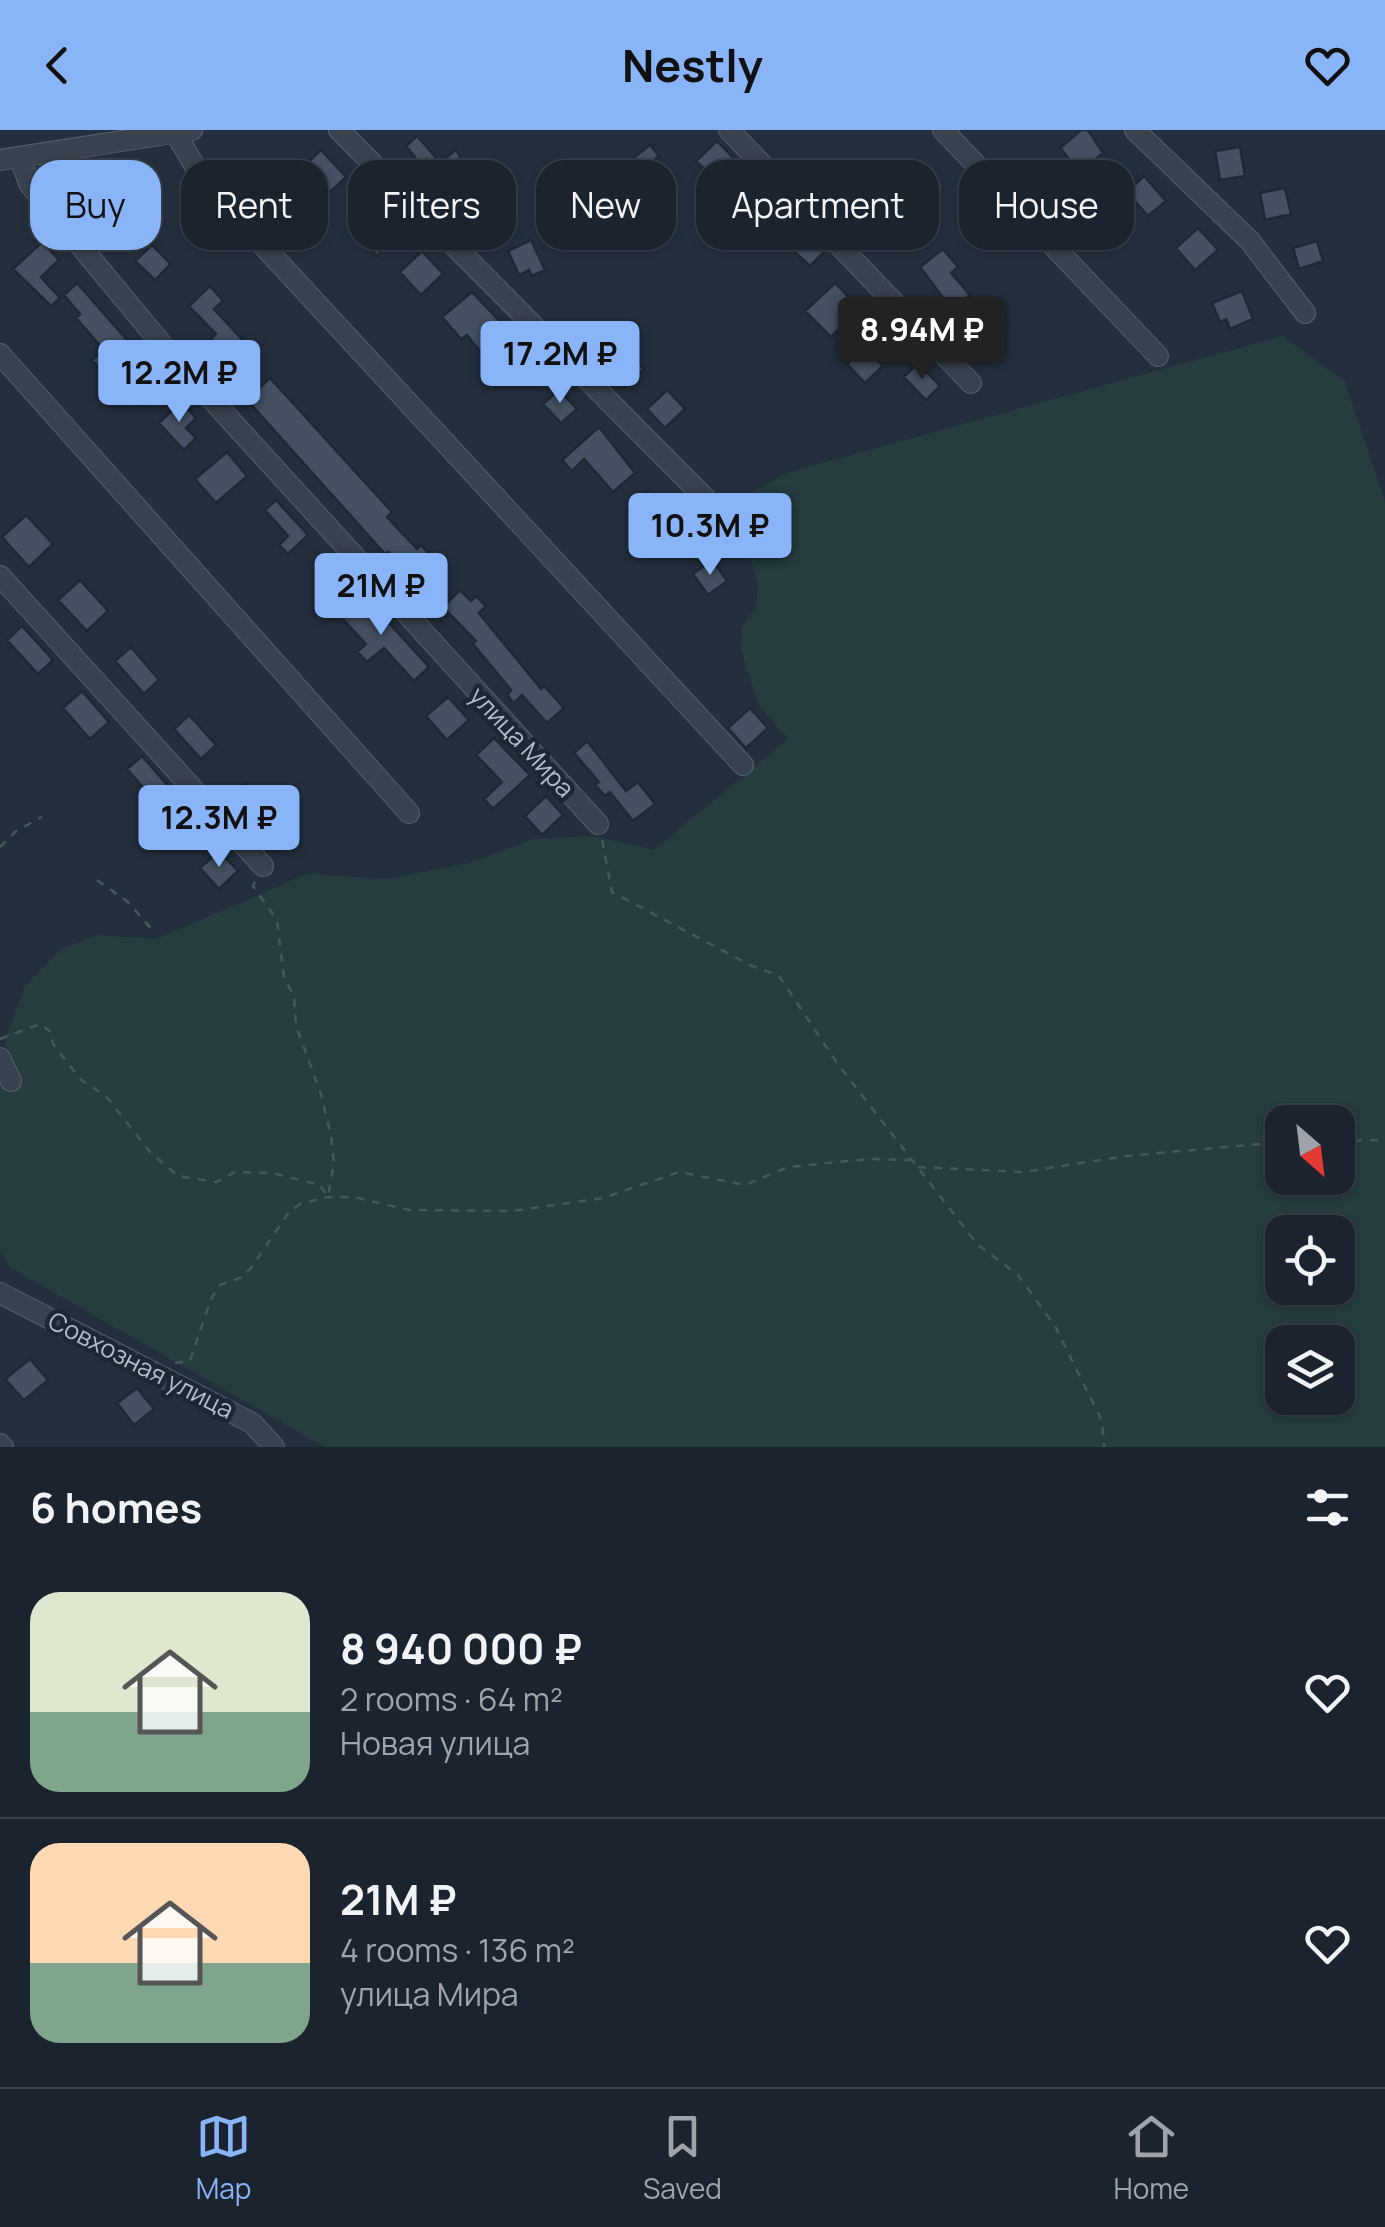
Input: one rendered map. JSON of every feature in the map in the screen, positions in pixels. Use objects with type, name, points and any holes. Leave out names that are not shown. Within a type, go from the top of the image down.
[{"type":"street","points":[[339,130],[732,524]]},
{"type":"street","points":[[729,130],[971,382]]},
{"type":"street","points":[[943,130],[1158,356]]},
{"type":"street","points":[[1136,130],[1250,241],[1306,313]]},
{"type":"street","points":[[10,159],[184,132],[200,175],[257,240],[743,764]]},
{"type":"street","name":"улица Мира","points":[[10,159],[166,348],[598,824]]},
{"type":"street","points":[[0,354],[410,812]]},
{"type":"street","points":[[0,576],[262,866]]},
{"type":"street","points":[[0,1058],[10,1081]]},
{"type":"street","name":"Совхозная улица","points":[[0,1293],[252,1423],[274,1447]]},
{"type":"path","points":[[0,848],[16,832],[42,817]]},
{"type":"path","points":[[598,824],[612,892],[778,976],[837,1063],[976,1244],[1018,1275],[1055,1326],[1102,1421],[1104,1447]]},
{"type":"path","points":[[262,866],[253,886],[277,920],[284,978],[294,996],[296,1026],[331,1136],[334,1164],[328,1197]]},
{"type":"path","points":[[97,880],[128,902],[154,932]]},
{"type":"path","points":[[0,1038],[40,1024],[51,1032],[53,1044],[81,1080],[106,1096],[150,1152],[178,1176],[216,1182],[235,1172],[272,1172],[320,1185],[328,1197]]},
{"type":"path","points":[[1355,1140],[1385,1140]]},
{"type":"path","points":[[916,1167],[1023,1172],[1126,1156],[1265,1144]]},
{"type":"path","points":[[175,1363],[190,1361],[220,1285],[242,1277],[251,1268],[288,1212],[328,1197],[354,1197],[408,1210],[512,1211],[603,1198],[680,1172],[745,1185],[788,1168],[868,1159],[911,1160]]},
{"type":"green space","points":[[1283,336],[1345,382],[1385,501],[1385,1447],[325,1447],[11,1268],[0,1252],[0,1083],[7,1034],[25,986],[61,949],[97,935],[156,939],[307,874],[385,879],[469,863],[533,839],[593,836],[654,850],[788,739],[758,704],[741,650],[742,626],[756,608],[758,586],[739,513],[747,495],[789,472]]},
{"type":"building","points":[[1081,130],[1088,130],[1103,153],[1095,160],[1070,160],[1060,148]]},
{"type":"building","points":[[417,136],[438,160],[417,160],[406,146]]},
{"type":"building","points":[[717,141],[735,160],[697,160]]},
{"type":"building","points":[[650,145],[659,156],[654,160],[630,160]]},
{"type":"building","points":[[1240,147],[1245,176],[1220,180],[1215,151]]},
{"type":"building","points":[[321,150],[346,177],[328,194],[328,160],[310,160]]},
{"type":"building","points":[[456,150],[462,160],[443,160]]},
{"type":"building","points":[[1144,176],[1166,201],[1148,216],[1134,200],[1134,185]]},
{"type":"building","points":[[1285,188],[1291,214],[1265,220],[1260,193]]},
{"type":"building","points":[[1198,228],[1218,250],[1195,270],[1176,248]]},
{"type":"building","points":[[531,240],[545,270],[532,276],[529,270],[519,275],[508,251]]},
{"type":"building","points":[[1317,241],[1323,261],[1299,269],[1293,248]]},
{"type":"building","points":[[943,249],[958,267],[951,273],[970,295],[947,315],[938,305],[944,299],[920,267]]},
{"type":"building","points":[[33,250],[50,250],[59,260],[41,277],[60,298],[51,306],[13,269]]},
{"type":"building","points":[[147,250],[157,250],[171,264],[155,280],[135,261]]},
{"type":"building","points":[[793,250],[824,250],[810,266]]},
{"type":"building","points":[[422,251],[443,274],[421,295],[400,272]]},
{"type":"building","points":[[77,283],[163,381],[137,404],[103,366],[100,369],[92,360],[104,350],[76,318],[80,314],[64,295]]},
{"type":"building","points":[[835,283],[860,309],[831,337],[805,311]]},
{"type":"building","points":[[210,286],[223,301],[214,309],[249,347],[229,365],[208,342],[216,334],[189,306]]},
{"type":"building","points":[[1242,291],[1253,319],[1230,329],[1226,319],[1220,322],[1212,303]]},
{"type":"building","points":[[472,292],[510,332],[482,354],[467,335],[461,339],[442,317]]},
{"type":"building","points":[[995,304],[1008,327],[983,340],[971,316]]},
{"type":"building","points":[[620,343],[644,369],[624,387],[601,361]]},
{"type":"building","points":[[865,347],[883,366],[865,383],[847,364]]},
{"type":"building","points":[[918,363],[940,386],[926,400],[904,377]]},
{"type":"building","points":[[270,378],[392,512],[387,517],[417,549],[421,545],[440,566],[419,585],[388,552],[385,554],[247,400]]},
{"type":"building","points":[[559,390],[577,409],[561,423],[543,404]]},
{"type":"building","points":[[667,390],[685,409],[665,428],[647,409]]},
{"type":"building","points":[[181,402],[196,418],[186,428],[196,438],[184,450],[159,423]]},
{"type":"building","points":[[599,427],[635,473],[613,492],[584,459],[572,471],[562,460]]},
{"type":"building","points":[[227,452],[247,476],[216,503],[195,479]]},
{"type":"building","points":[[649,490],[671,517],[650,535],[628,509]]},
{"type":"building","points":[[276,500],[308,535],[288,554],[279,545],[288,536],[265,510]]},
{"type":"building","points":[[26,515],[53,544],[29,567],[2,537]]},
{"type":"building","points":[[712,560],[727,581],[708,595],[693,574]]},
{"type":"building","points":[[80,580],[108,611],[87,631],[58,600]]},
{"type":"building","points":[[460,590],[471,601],[476,596],[486,606],[479,613],[541,689],[544,686],[564,708],[547,723],[522,695],[514,703],[507,695],[511,690],[473,644],[476,641],[443,607]]},
{"type":"building","points":[[354,595],[384,627],[389,623],[429,667],[414,681],[384,648],[367,662],[357,652],[366,644],[336,612]]},
{"type":"building","points":[[22,626],[53,660],[38,674],[7,640]]},
{"type":"building","points":[[131,647],[159,680],[144,694],[115,661]]},
{"type":"building","points":[[82,691],[109,722],[90,739],[63,708]]},
{"type":"building","points":[[448,697],[469,720],[447,740],[426,716]]},
{"type":"building","points":[[750,708],[768,728],[746,748],[728,728]]},
{"type":"building","points":[[189,715],[216,745],[201,759],[174,729]]},
{"type":"building","points":[[494,738],[530,775],[493,809],[484,799],[502,782],[476,755]]},
{"type":"building","points":[[587,741],[626,791],[638,782],[655,804],[633,821],[610,792],[605,796],[595,785],[599,782],[574,753]]},
{"type":"building","points":[[142,756],[169,787],[154,800],[127,769]]},
{"type":"building","points":[[245,783],[273,813],[257,828],[229,797]]},
{"type":"building","points":[[546,796],[563,815],[542,835],[525,816]]},
{"type":"building","points":[[187,804],[202,820],[186,835],[171,818]]},
{"type":"building","points":[[219,851],[238,871],[219,889],[200,868]]},
{"type":"building","points":[[30,1359],[48,1380],[24,1400],[5,1379]]},
{"type":"building","points":[[137,1388],[154,1409],[134,1425],[117,1403]]}]
